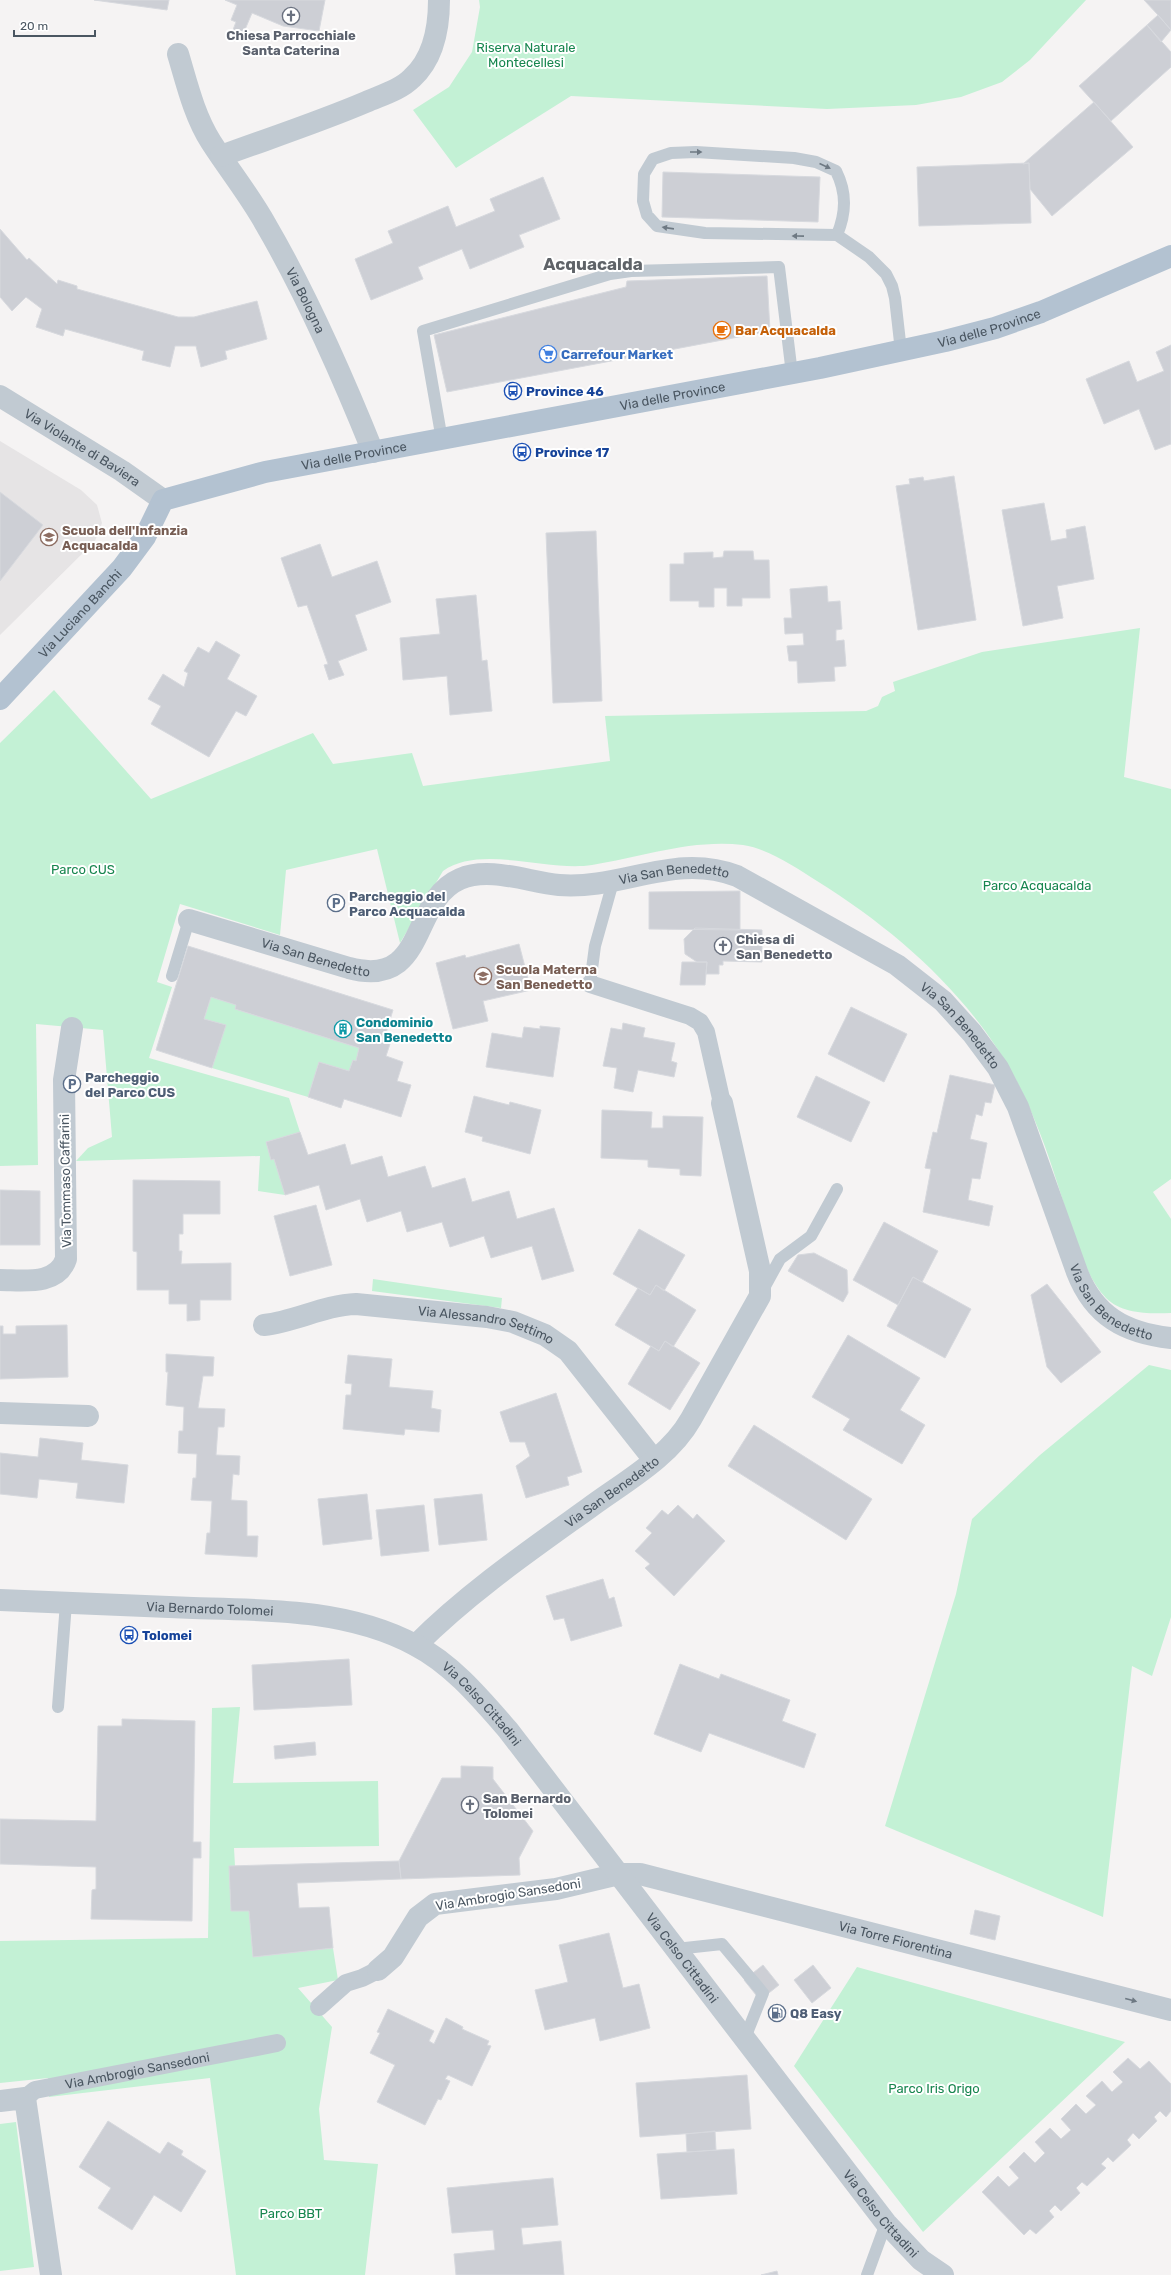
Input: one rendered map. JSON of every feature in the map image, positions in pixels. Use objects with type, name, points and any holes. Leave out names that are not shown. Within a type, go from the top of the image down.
[{"type":"main road","name":"Via delle Province","points":[[163,500],[258,474],[792,374],[901,351],[1019,320],[1073,300],[1171,256]]},
{"type":"main road","name":"Via Luciano Banchi","points":[[0,699],[122,568],[145,537],[163,500]]},
{"type":"street","points":[[221,156],[343,112],[404,84],[421,68],[434,44],[438,26],[439,0]]},
{"type":"street","name":"Via Bologna","points":[[178,54],[193,104],[210,141],[259,213],[290,268],[338,368],[372,452]]},
{"type":"street","name":"Via Violante di Baviera","points":[[0,396],[122,471],[163,500]]},
{"type":"street","name":"Via San Benedetto","points":[[189,920],[349,968],[364,971],[386,968],[403,959],[438,896],[450,883],[469,875],[491,874],[561,885],[613,882],[680,867],[701,867],[723,871],[752,883],[897,965],[927,987],[972,1033],[1010,1088],[1077,1272],[1088,1297],[1096,1307],[1114,1321],[1137,1331],[1171,1338]]},
{"type":"street","name":"Via San Benedetto","points":[[416,1645],[446,1615],[486,1582],[654,1460],[686,1427],[760,1296],[760,1271],[706,1032],[700,1022],[690,1016],[590,984]]},
{"type":"street","name":"Via Tommaso Caffarini","points":[[0,1280],[45,1278],[61,1270],[66,1258],[64,1080],[72,1028]]},
{"type":"street","name":"Via Alessandro Settimo","points":[[264,1325],[287,1322],[345,1304],[356,1304],[487,1318],[524,1326],[554,1341],[568,1351],[654,1460]]},
{"type":"street","points":[[0,1413],[88,1416]]},
{"type":"street","name":"Via Bernardo Tolomei","points":[[0,1600],[310,1614],[355,1622],[398,1636],[416,1645]]},
{"type":"street","name":"Via Celso Cittadini","points":[[416,1645],[459,1678],[495,1715],[619,1874],[886,2223],[921,2260],[943,2275]]},
{"type":"street","name":"Via Ambrogio Sansedoni","points":[[319,2008],[346,1983],[362,1978],[378,1970],[393,1957],[418,1917],[435,1904],[551,1890],[619,1874]]},
{"type":"street","name":"Via Torre Fiorentina","points":[[619,1874],[650,1876],[977,1962],[1171,2010]]},
{"type":"street","name":"Via Ambrogio Sansedoni","points":[[0,2101],[25,2098],[35,2090],[277,2042]]},
{"type":"street","points":[[25,2098],[51,2275]]},
{"type":"lane","points":[[837,235],[843,220],[845,204],[842,184],[836,171],[816,162],[794,158],[696,152],[672,153],[653,159],[644,174],[643,201],[647,215],[656,226],[705,233],[837,235],[870,257],[886,274],[895,298],[901,351]]},
{"type":"lane","points":[[442,440],[423,331],[610,274],[631,270],[779,267],[792,374]]},
{"type":"lane","name":"Via San Benedetto","points":[[590,984],[599,931],[613,882]]},
{"type":"lane","points":[[172,976],[189,920]]},
{"type":"lane","name":"Via San Benedetto","points":[[760,1296],[780,1259],[788,1251],[806,1241],[815,1230],[837,1189]]},
{"type":"lane","points":[[58,1707],[66,1603]]},
{"type":"lane","points":[[676,1949],[722,1944],[764,1993],[745,2038]]},
{"type":"lane","points":[[866,2275],[886,2223]]},
{"type":"shaded area","name":"Scuola dell'Infanzia Acquacalda","points":[[0,441],[81,490],[97,505],[102,523],[95,541],[0,635]]},
{"type":"green space","name":"Riserva Naturale Montecellesi","points":[[479,0],[1086,0],[1030,60],[1002,82],[961,97],[916,105],[827,109],[571,96],[456,168],[413,110],[449,87],[472,52],[480,7]]},
{"type":"green space","name":"Parco Acquacalda","points":[[1140,628],[1124,777],[1171,789],[1171,1179],[1153,1192],[1171,1219],[1171,1313],[1145,1313],[1128,1310],[1112,1303],[1099,1290],[1080,1253],[1045,1146],[1018,1083],[997,1048],[973,1015],[946,984],[885,928],[851,904],[782,859],[762,850],[743,845],[704,844],[592,865],[555,865],[495,859],[458,863],[443,871],[400,943],[377,849],[286,870],[280,935],[180,904],[157,982],[172,987],[149,1058],[289,1098],[300,1132],[266,1142],[271,1160],[274,1159],[285,1195],[258,1191],[260,1156],[76,1161],[88,1148],[112,1137],[103,1030],[36,1024],[38,1165],[0,1166],[0,743],[54,690],[151,799],[313,733],[333,764],[412,753],[423,786],[610,761],[605,716],[866,711],[878,706],[882,697],[895,691],[893,682],[982,652]]},
{"type":"green space","points":[[211,997],[236,1005],[235,1009],[359,1048],[356,1061],[353,1060],[349,1071],[319,1062],[308,1097],[212,1068],[225,1025],[204,1019]]},
{"type":"green space","points":[[373,1279],[502,1298],[501,1308],[372,1291]]},
{"type":"green space","points":[[1149,1365],[1171,1370],[1171,1617],[1152,1676],[1132,1666],[1103,1917],[885,1826],[956,1594],[972,1519],[1040,1455]]},
{"type":"green space","name":"Parco BBT","points":[[240,1707],[233,1783],[378,1781],[379,1846],[234,1848],[235,1866],[229,1866],[231,1911],[249,1911],[253,1957],[333,1948],[338,1980],[298,1988],[332,2027],[319,2109],[324,2160],[378,2164],[365,2275],[236,2275],[210,2078],[49,2097],[48,2078],[0,2083],[0,1941],[208,1938],[212,1708]]},
{"type":"green space","name":"Parco Iris Origo","points":[[857,1967],[1125,2042],[923,2232],[794,2066]]},
{"type":"green space","points":[[16,2122],[34,2267],[0,2271],[0,2124]]},
{"type":"building","points":[[94,0],[169,0],[167,10]]},
{"type":"building","name":"Chiesa Parrocchiale Santa Caterina","points":[[225,0],[325,0],[319,31],[283,26],[252,13],[241,39],[231,35],[236,22],[231,20],[237,5]]},
{"type":"building","points":[[1144,0],[1171,0],[1171,30],[1158,15]]},
{"type":"building","points":[[1158,15],[1171,30],[1161,42],[1147,25]]},
{"type":"building","points":[[1147,25],[1171,52],[1171,67],[1111,121],[1079,86]]},
{"type":"building","points":[[1094,102],[1133,147],[1052,216],[1030,189],[1029,163],[1023,164]]},
{"type":"building","points":[[1029,163],[1031,223],[919,226],[917,167]]},
{"type":"building","points":[[663,172],[820,177],[818,222],[662,217]]},
{"type":"building","points":[[543,177],[560,219],[519,235],[524,247],[470,269],[462,249],[418,267],[423,279],[371,300],[355,259],[393,243],[388,231],[448,206],[456,227],[495,211],[490,199]]},
{"type":"building","points":[[0,229],[27,260],[29,258],[57,284],[58,280],[77,286],[77,289],[178,317],[194,317],[257,301],[267,339],[225,351],[227,359],[201,367],[196,346],[175,346],[170,367],[142,360],[144,351],[65,329],[63,336],[36,327],[42,309],[26,297],[12,311],[0,297]]},
{"type":"building","points":[[767,276],[770,331],[447,392],[434,335],[626,287],[627,281]]},
{"type":"building","points":[[1171,345],[1171,444],[1155,450],[1139,409],[1104,424],[1086,379],[1129,361],[1137,382],[1164,371],[1156,352]]},
{"type":"building","points":[[954,476],[976,620],[918,630],[896,486],[910,484],[909,479],[923,477],[924,481]]},
{"type":"building","points":[[0,492],[43,525],[0,581]]},
{"type":"building","points":[[1044,503],[1051,541],[1067,538],[1066,530],[1085,526],[1094,579],[1057,586],[1063,618],[1023,626],[1002,510]]},
{"type":"building","points":[[596,531],[602,701],[553,703],[546,533]]},
{"type":"building","points":[[320,544],[332,577],[377,561],[391,602],[355,615],[367,650],[338,661],[344,675],[329,680],[324,665],[328,664],[307,605],[298,607],[281,558]]},
{"type":"building","points":[[724,551],[753,551],[754,560],[769,560],[770,598],[742,598],[742,606],[727,606],[727,588],[714,588],[714,607],[699,607],[699,601],[670,601],[670,564],[684,564],[684,553],[713,552],[713,558],[723,557]]},
{"type":"building","points":[[827,586],[828,602],[840,601],[842,629],[836,630],[836,641],[844,640],[846,666],[834,667],[835,681],[798,683],[797,661],[789,661],[787,646],[804,645],[803,633],[785,634],[784,618],[792,618],[790,589]]},
{"type":"building","points":[[476,595],[482,661],[487,660],[492,711],[450,715],[447,676],[403,680],[400,638],[440,634],[436,599]]},
{"type":"building","points":[[216,641],[240,655],[227,679],[257,696],[246,716],[236,711],[209,757],[151,724],[161,706],[148,699],[163,674],[184,687],[188,673],[184,671],[198,647],[209,653]]},
{"type":"building","points":[[740,891],[740,930],[649,929],[649,892]]},
{"type":"building","name":"Chiesa di San Benedetto","points":[[695,928],[762,930],[762,962],[723,961],[723,965],[719,965],[719,974],[706,974],[707,962],[697,962],[685,954],[684,939]]},
{"type":"building","name":"Scuola Materna San Benedetto","points":[[519,944],[531,990],[483,1001],[488,1021],[453,1029],[436,963],[465,955],[466,958]]},
{"type":"building","name":"Condominio San Benedetto","points":[[188,946],[393,1010],[386,1033],[393,1035],[386,1056],[403,1062],[397,1081],[411,1085],[401,1117],[344,1099],[341,1108],[308,1097],[319,1062],[349,1071],[353,1060],[356,1061],[359,1048],[235,1009],[236,1005],[211,997],[204,1019],[226,1025],[212,1068],[156,1050]]},
{"type":"building","points":[[682,962],[707,962],[705,985],[680,985]]},
{"type":"building","points":[[851,1007],[907,1034],[884,1082],[828,1054]]},
{"type":"building","points":[[623,1023],[645,1028],[643,1037],[675,1043],[671,1061],[677,1063],[674,1077],[638,1070],[633,1092],[614,1088],[617,1068],[603,1066],[611,1028],[622,1030]]},
{"type":"building","points":[[540,1026],[560,1028],[553,1077],[486,1067],[492,1033],[522,1038],[524,1027],[540,1029]]},
{"type":"building","points":[[950,1075],[995,1085],[991,1103],[985,1102],[982,1116],[976,1114],[970,1139],[987,1143],[980,1179],[972,1178],[968,1200],[993,1206],[989,1226],[923,1212],[931,1169],[925,1168],[933,1132],[937,1133]]},
{"type":"building","points":[[816,1076],[870,1102],[851,1142],[797,1117]]},
{"type":"building","points":[[474,1096],[509,1105],[510,1102],[541,1110],[530,1154],[482,1141],[483,1137],[465,1132]]},
{"type":"building","points":[[602,1110],[652,1112],[651,1128],[663,1128],[663,1116],[703,1117],[701,1176],[680,1175],[680,1169],[648,1167],[648,1160],[601,1158]]},
{"type":"building","points":[[300,1132],[308,1155],[345,1144],[351,1165],[382,1156],[388,1177],[425,1166],[432,1188],[465,1178],[472,1202],[509,1191],[517,1219],[554,1208],[574,1271],[542,1280],[532,1246],[491,1258],[484,1236],[450,1247],[442,1222],[407,1232],[401,1211],[367,1222],[360,1199],[326,1210],[319,1185],[285,1195],[274,1159],[271,1160],[266,1142]]},
{"type":"building","points":[[133,1180],[220,1181],[220,1214],[183,1214],[183,1234],[179,1234],[179,1251],[182,1251],[181,1264],[231,1263],[231,1300],[200,1300],[200,1320],[187,1321],[187,1304],[169,1304],[169,1290],[137,1290],[137,1252],[133,1251]]},
{"type":"building","points":[[0,1190],[40,1191],[40,1245],[0,1245]]},
{"type":"building","points":[[316,1205],[332,1265],[290,1276],[274,1216]]},
{"type":"building","points":[[884,1222],[938,1251],[922,1282],[913,1277],[898,1305],[853,1280]]},
{"type":"building","points":[[639,1229],[685,1255],[664,1291],[656,1285],[650,1295],[613,1274]]},
{"type":"building","points":[[814,1253],[847,1270],[848,1293],[843,1302],[788,1271],[798,1255]]},
{"type":"building","points":[[913,1277],[971,1309],[945,1358],[887,1326]]},
{"type":"building","points":[[1047,1284],[1101,1352],[1061,1383],[1047,1367],[1031,1295]]},
{"type":"building","points":[[656,1285],[696,1310],[673,1347],[665,1341],[659,1351],[615,1325],[638,1288],[650,1295]]},
{"type":"building","points":[[67,1325],[68,1377],[0,1379],[0,1326],[3,1326],[3,1334],[16,1334],[16,1326]]},
{"type":"building","points":[[848,1335],[920,1378],[900,1410],[925,1425],[902,1464],[843,1430],[850,1419],[812,1397]]},
{"type":"building","points":[[665,1341],[700,1363],[670,1410],[628,1384],[651,1346],[659,1351]]},
{"type":"building","points":[[166,1354],[214,1357],[213,1376],[203,1376],[198,1408],[225,1409],[224,1427],[218,1427],[216,1455],[240,1456],[239,1475],[233,1474],[231,1500],[247,1501],[247,1536],[258,1536],[257,1557],[205,1554],[207,1533],[210,1533],[212,1501],[191,1500],[193,1478],[196,1478],[197,1454],[178,1453],[179,1431],[183,1431],[184,1407],[166,1405],[168,1372],[166,1372]]},
{"type":"building","points":[[348,1355],[392,1359],[389,1387],[433,1391],[431,1408],[441,1410],[439,1432],[405,1429],[404,1435],[343,1429],[346,1395],[351,1395],[352,1384],[345,1383]]},
{"type":"building","points":[[556,1393],[582,1472],[567,1477],[569,1485],[526,1498],[516,1466],[530,1456],[525,1442],[510,1442],[500,1412]]},
{"type":"building","points":[[754,1425],[872,1499],[846,1540],[728,1466]]},
{"type":"building","points":[[40,1438],[83,1443],[81,1460],[128,1465],[124,1503],[76,1498],[78,1483],[39,1479],[37,1498],[0,1494],[0,1453],[38,1457]]},
{"type":"building","points":[[367,1494],[372,1539],[323,1545],[318,1499]]},
{"type":"building","points":[[482,1494],[487,1540],[439,1545],[434,1499]]},
{"type":"building","points":[[424,1505],[429,1551],[381,1556],[376,1510]]},
{"type":"building","points":[[678,1505],[693,1519],[697,1514],[725,1541],[674,1596],[645,1568],[650,1564],[635,1551],[652,1533],[646,1528],[662,1510],[668,1515]]},
{"type":"building","points":[[603,1579],[609,1599],[614,1597],[622,1626],[571,1641],[564,1618],[554,1620],[546,1596]]},
{"type":"building","points":[[349,1659],[352,1705],[254,1710],[252,1665]]},
{"type":"building","points":[[680,1664],[719,1679],[721,1674],[790,1700],[782,1721],[816,1734],[804,1768],[709,1733],[701,1752],[654,1734]]},
{"type":"building","points":[[122,1719],[195,1721],[193,1842],[201,1842],[201,1858],[193,1858],[192,1921],[91,1919],[92,1890],[96,1889],[96,1867],[0,1864],[0,1819],[96,1821],[98,1726],[122,1726]]},
{"type":"building","points":[[315,1742],[316,1755],[275,1759],[274,1746]]},
{"type":"building","name":"San Bernardo Tolomei","points":[[461,1766],[493,1767],[493,1779],[533,1831],[519,1858],[520,1875],[401,1879],[399,1861],[442,1778],[461,1778]]},
{"type":"building","points":[[399,1861],[401,1879],[297,1883],[299,1908],[329,1907],[333,1948],[253,1957],[249,1911],[231,1911],[229,1866]]},
{"type":"building","points":[[975,1910],[1000,1916],[995,1940],[970,1934]]},
{"type":"building","points":[[609,1933],[623,1988],[639,1984],[650,2028],[600,2041],[595,2018],[545,2030],[535,1990],[568,1982],[559,1945]]},
{"type":"building","points":[[763,1965],[779,1985],[760,2000],[744,1980]]},
{"type":"building","points":[[813,1965],[831,1988],[812,2003],[794,1980]]},
{"type":"building","points":[[388,2009],[434,2031],[429,2041],[434,2044],[446,2018],[463,2027],[462,2029],[489,2041],[487,2045],[491,2046],[472,2086],[448,2075],[445,2079],[450,2081],[441,2100],[438,2099],[425,2125],[377,2102],[395,2065],[370,2053],[380,2033],[377,2032]]},
{"type":"building","points":[[1128,2058],[1140,2069],[1149,2061],[1171,2084],[1171,2111],[1166,2117],[1160,2111],[1154,2117],[1157,2121],[1139,2139],[1133,2133],[1127,2140],[1131,2145],[1113,2162],[1108,2157],[1101,2164],[1106,2168],[1087,2186],[1082,2182],[1076,2188],[1080,2193],[1061,2211],[1055,2205],[1049,2211],[1054,2217],[1036,2234],[1030,2229],[1024,2235],[982,2192],[998,2176],[1009,2187],[1019,2178],[1009,2167],[1024,2152],[1035,2163],[1045,2153],[1035,2142],[1050,2128],[1061,2139],[1071,2130],[1061,2119],[1076,2104],[1086,2114],[1096,2105],[1086,2096],[1102,2081],[1112,2092],[1123,2082],[1113,2072]]},
{"type":"building","points":[[747,2075],[751,2129],[640,2137],[636,2083]]},
{"type":"building","points":[[108,2121],[160,2154],[168,2142],[183,2151],[181,2155],[206,2171],[181,2212],[154,2195],[132,2230],[98,2208],[111,2188],[79,2167]]},
{"type":"building","points":[[715,2131],[716,2150],[687,2152],[686,2134]]},
{"type":"building","points":[[734,2149],[737,2194],[661,2199],[657,2154]]},
{"type":"building","points":[[553,2178],[558,2225],[521,2228],[523,2245],[561,2241],[564,2275],[456,2275],[454,2254],[495,2250],[493,2230],[452,2233],[447,2188]]},
{"type":"building","points":[[777,2271],[778,2275],[761,2275]]},
{"type":"place","name":"Chiesa Parrocchiale Santa Caterina","points":[[291,16]]},
{"type":"place","name":"Bar Acquacalda","points":[[722,330]]},
{"type":"place","name":"Carrefour Market","points":[[548,354]]},
{"type":"place","name":"Province 46","points":[[513,391]]},
{"type":"place","name":"Province 17","points":[[522,452]]},
{"type":"place","name":"Scuola dell'Infanzia Acquacalda","points":[[49,537]]},
{"type":"place","name":"Parcheggio del Parco Acquacalda","points":[[336,903]]},
{"type":"place","name":"Chiesa di San Benedetto","points":[[723,946]]},
{"type":"place","name":"Scuola Materna San Benedetto","points":[[483,976]]},
{"type":"place","name":"Condominio San Benedetto","points":[[343,1029]]},
{"type":"place","name":"Parcheggio del Parco CUS","points":[[72,1084]]},
{"type":"place","name":"Tolomei","points":[[129,1635]]},
{"type":"place","name":"San Bernardo Tolomei","points":[[470,1805]]},
{"type":"place","name":"Q8 Easy","points":[[777,2013]]},
{"type":"district","name":"Acquacalda","points":[[593,264]]},
{"type":"park label","name":"Parco CUS","points":[[83,869]]}]
